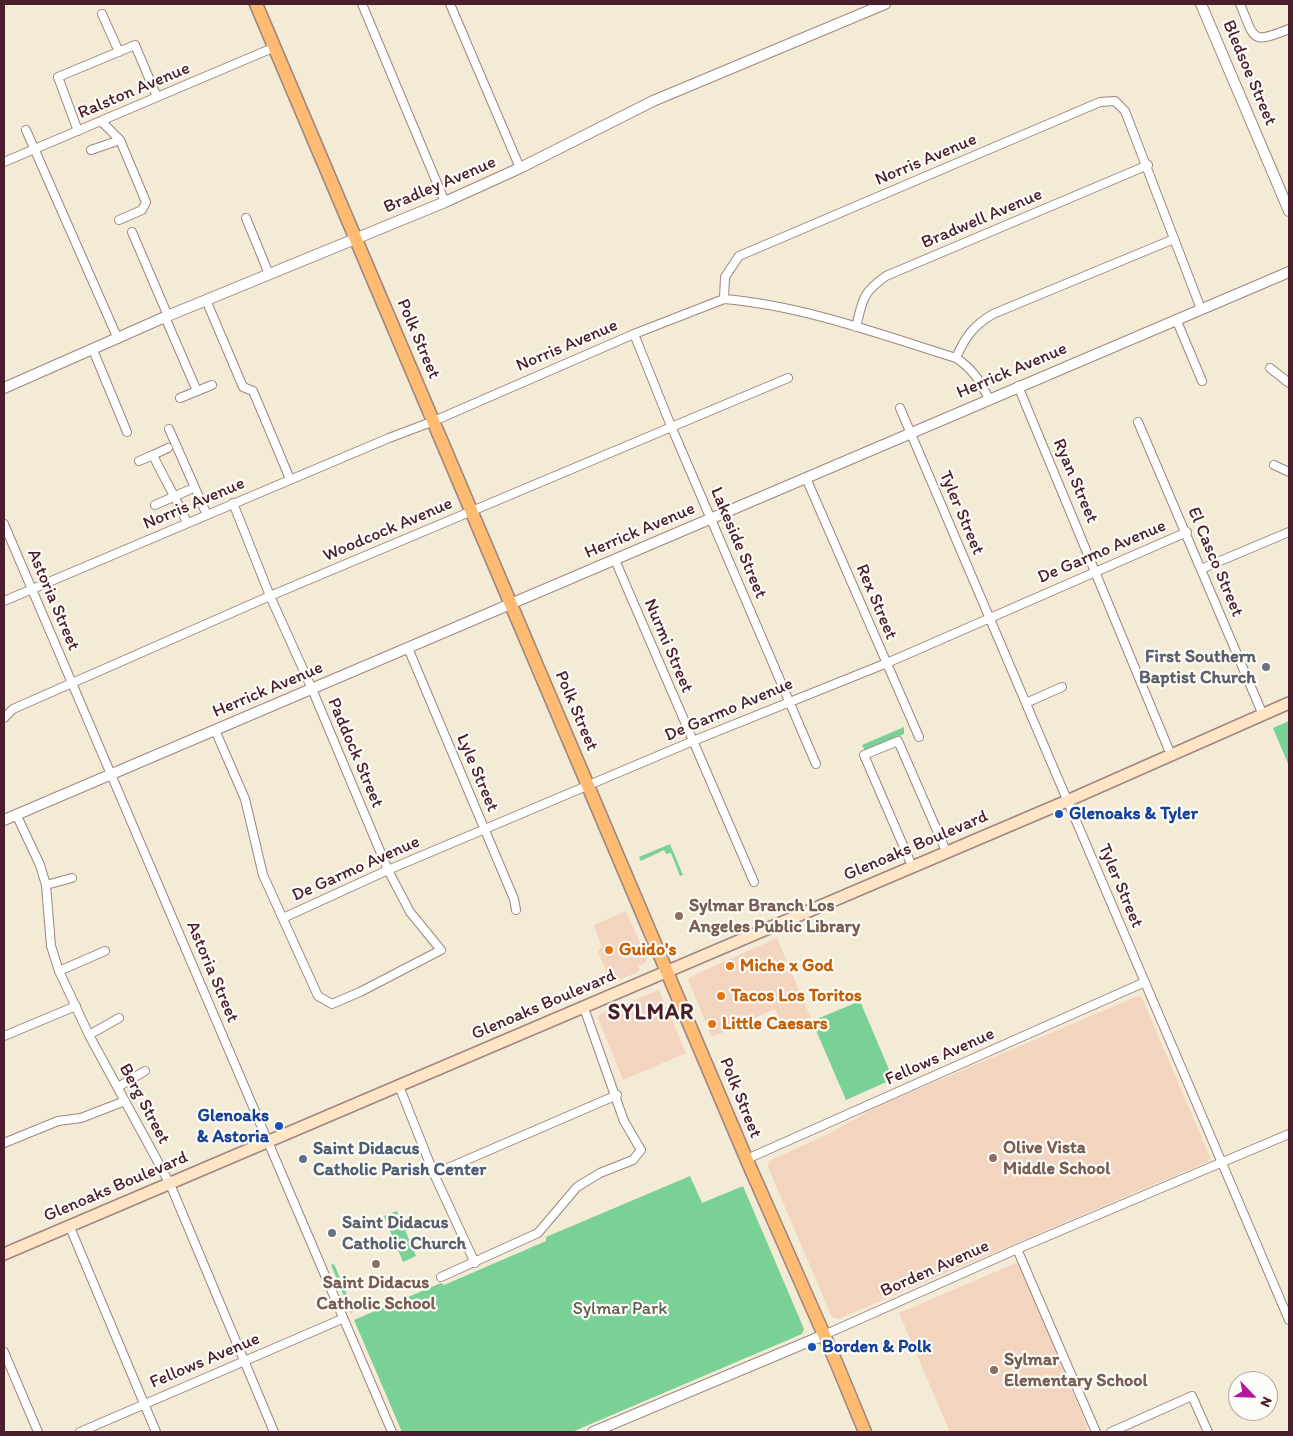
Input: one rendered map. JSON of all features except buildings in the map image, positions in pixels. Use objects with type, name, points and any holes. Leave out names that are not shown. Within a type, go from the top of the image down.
[{"type":"main road","name":"Polk Street","points":[[256,4],[590,786],[746,1159],[865,1432]]},
{"type":"main road","name":"Glenoaks Boulevard","points":[[4,1254],[584,1008],[946,851],[1068,801],[1289,703]]},
{"type":"street","points":[[362,4],[445,202]]},
{"type":"street","points":[[450,4],[520,168]]},
{"type":"street","name":"Bradley Avenue","points":[[4,388],[206,300],[445,202],[520,168],[653,101],[885,4]]},
{"type":"street","name":"Bledsoe Street","points":[[1201,4],[1289,211]]},
{"type":"street","points":[[1240,4],[1253,35],[1258,38],[1264,40],[1289,29]]},
{"type":"street","points":[[102,14],[119,52]]},
{"type":"street","points":[[78,130],[58,77],[136,45],[157,97]]},
{"type":"street","name":"Ralston Avenue","points":[[4,162],[275,47]]},
{"type":"street","name":"Norris Avenue","points":[[4,601],[234,503],[434,421],[634,334],[724,299],[725,277],[739,256],[1100,102],[1115,101],[1125,111],[1148,165]]},
{"type":"street","points":[[101,121],[120,140],[146,202],[142,210],[119,220]]},
{"type":"street","points":[[26,130],[118,339]]},
{"type":"street","points":[[91,150],[120,140]]},
{"type":"street","points":[[1148,165],[1201,309]]},
{"type":"street","name":"Bradwell Avenue","points":[[856,327],[861,305],[869,288],[886,276],[1148,165]]},
{"type":"street","points":[[246,218],[269,274]]},
{"type":"street","points":[[132,232],[197,391]]},
{"type":"street","points":[[956,358],[964,339],[976,324],[993,314],[1174,238]]},
{"type":"street","name":"Herrick Avenue","points":[[4,820],[1289,272]]},
{"type":"street","points":[[724,299],[755,302],[856,327],[956,358],[970,366],[980,380],[989,399]]},
{"type":"street","points":[[206,300],[243,387],[253,391],[257,399],[290,480]]},
{"type":"street","points":[[1176,319],[1202,381]]},
{"type":"street","name":"Lakeside Street","points":[[634,334],[671,426],[816,764]]},
{"type":"street","points":[[93,350],[127,432]]},
{"type":"street","points":[[1270,368],[1289,384]]},
{"type":"street","name":"Woodcock Avenue","points":[[4,718],[13,709],[270,596],[788,378]]},
{"type":"street","points":[[180,398],[212,385]]},
{"type":"street","name":"Ryan Street","points":[[1018,386],[1097,571],[1171,755]]},
{"type":"street","name":"Tyler Street","points":[[900,408],[1289,1320]]},
{"type":"street","name":"El Casco Street","points":[[1138,422],[1187,532],[1263,715]]},
{"type":"street","points":[[168,429],[207,515]]},
{"type":"street","points":[[139,461],[168,448]]},
{"type":"street","points":[[153,455],[166,485],[176,496],[187,523]]},
{"type":"street","points":[[1274,465],[1289,472]]},
{"type":"street","name":"Rex Street","points":[[806,478],[919,737]]},
{"type":"street","points":[[155,505],[189,490]]},
{"type":"street","name":"Paddock Street","points":[[234,503],[270,596],[312,689],[388,870],[410,912],[441,950],[360,992],[332,1004],[318,996],[284,918]]},
{"type":"street","name":"Astoria Street","points":[[4,524],[112,773],[342,1319],[392,1432]]},
{"type":"street","name":"De Garmo Avenue","points":[[284,918],[388,870],[789,701],[887,663],[1187,532]]},
{"type":"street","points":[[1201,569],[1288,533]]},
{"type":"street","name":"Nurmi Street","points":[[615,560],[754,882]]},
{"type":"street","name":"Lyle Street","points":[[408,648],[514,899],[516,910]]},
{"type":"street","points":[[1026,702],[1062,687]]},
{"type":"street","points":[[215,730],[246,799],[263,875],[284,918]]},
{"type":"street","points":[[912,866],[864,754],[898,741],[946,851]]},
{"type":"street","name":"Berg Street","points":[[16,814],[40,865],[46,885],[52,946],[59,971],[89,1034],[170,1184],[274,1432]]},
{"type":"street","points":[[46,885],[72,878]]},
{"type":"street","points":[[59,971],[105,951]]},
{"type":"street","name":"Fellows Avenue","points":[[746,1159],[1145,982]]},
{"type":"street","points":[[4,1036],[76,1006]]},
{"type":"street","points":[[441,1277],[538,1233],[577,1187],[600,1173],[633,1160],[641,1150],[624,1120],[617,1095],[584,1008]]},
{"type":"street","points":[[89,1034],[119,1018]]},
{"type":"street","points":[[118,1087],[145,1071]]},
{"type":"street","points":[[399,1086],[434,1174],[475,1263]]},
{"type":"street","points":[[434,1174],[617,1095]]},
{"type":"street","points":[[4,1142],[58,1121],[81,1118],[125,1101]]},
{"type":"street","name":"Borden Avenue","points":[[593,1432],[824,1335],[1017,1249],[1289,1134]]},
{"type":"street","points":[[69,1226],[156,1432]]},
{"type":"street","points":[[1017,1249],[1096,1432]]},
{"type":"street","name":"Fellows Avenue","points":[[80,1432],[243,1360],[342,1319]]},
{"type":"street","points":[[4,1352],[38,1432]]},
{"type":"street","points":[[1111,1432],[1128,1429],[1192,1396],[1208,1432]]},
{"type":"shaded area","points":[[626,911],[647,958],[645,963],[638,966],[640,970],[637,973],[611,982],[597,950],[602,948],[594,925]]},
{"type":"shaded area","points":[[777,938],[812,1021],[785,1032],[775,1009],[712,1037],[688,980],[690,977]]},
{"type":"shaded area","points":[[659,990],[686,1053],[623,1080],[598,1018],[600,1014]]},
{"type":"shaded area","name":"Olive Vista Middle School","points":[[1138,996],[1142,998],[1210,1157],[1209,1161],[838,1319],[832,1317],[768,1167],[769,1161],[830,1133],[878,1106]]},
{"type":"shaded area","name":"Sylmar Elementary School","points":[[1016,1263],[1020,1265],[1088,1429],[1082,1432],[950,1432],[899,1313]]},
{"type":"green space","points":[[1289,721],[1289,766],[1273,728]]},
{"type":"green space","points":[[904,727],[904,734],[865,751],[862,745]]},
{"type":"green space","points":[[670,844],[683,875],[680,876],[671,853],[666,854],[664,850],[641,861],[639,857]]},
{"type":"green space","points":[[860,1001],[893,1079],[846,1100],[812,1021]]},
{"type":"green space","name":"Sylmar Park","points":[[690,1176],[702,1203],[743,1186],[804,1329],[802,1334],[572,1432],[402,1432],[354,1320],[441,1283],[444,1285],[546,1241],[546,1237]]},
{"type":"green space","points":[[397,1211],[416,1256],[403,1262],[384,1216]]},
{"type":"green space","points":[[334,1264],[354,1311],[351,1313],[331,1265]]},
{"type":"place","name":"First Southern Baptist Church","points":[[1266,667]]},
{"type":"place","name":"Glenoaks & Tyler","points":[[1059,814]]},
{"type":"place","name":"Sylmar Branch Los Angeles Public Library","points":[[679,916]]},
{"type":"place","name":"Guido's","points":[[609,950]]},
{"type":"place","name":"Miche x God","points":[[730,966]]},
{"type":"place","name":"Tacos Los Toritos","points":[[721,996]]},
{"type":"place","name":"Little Caesars","points":[[712,1024]]},
{"type":"place","name":"Glenoaks & Astoria","points":[[279,1126]]},
{"type":"place","name":"Olive Vista Middle School","points":[[993,1158]]},
{"type":"place","name":"Saint Didacus Catholic Parish Center","points":[[303,1159]]},
{"type":"place","name":"Saint Didacus Catholic Church","points":[[332,1233]]},
{"type":"place","name":"Saint Didacus Catholic School","points":[[376,1264]]},
{"type":"place","name":"Borden & Polk","points":[[812,1347]]},
{"type":"place","name":"Sylmar Elementary School","points":[[994,1370]]},
{"type":"district","name":"SYLMAR","points":[[651,1013]]}]
